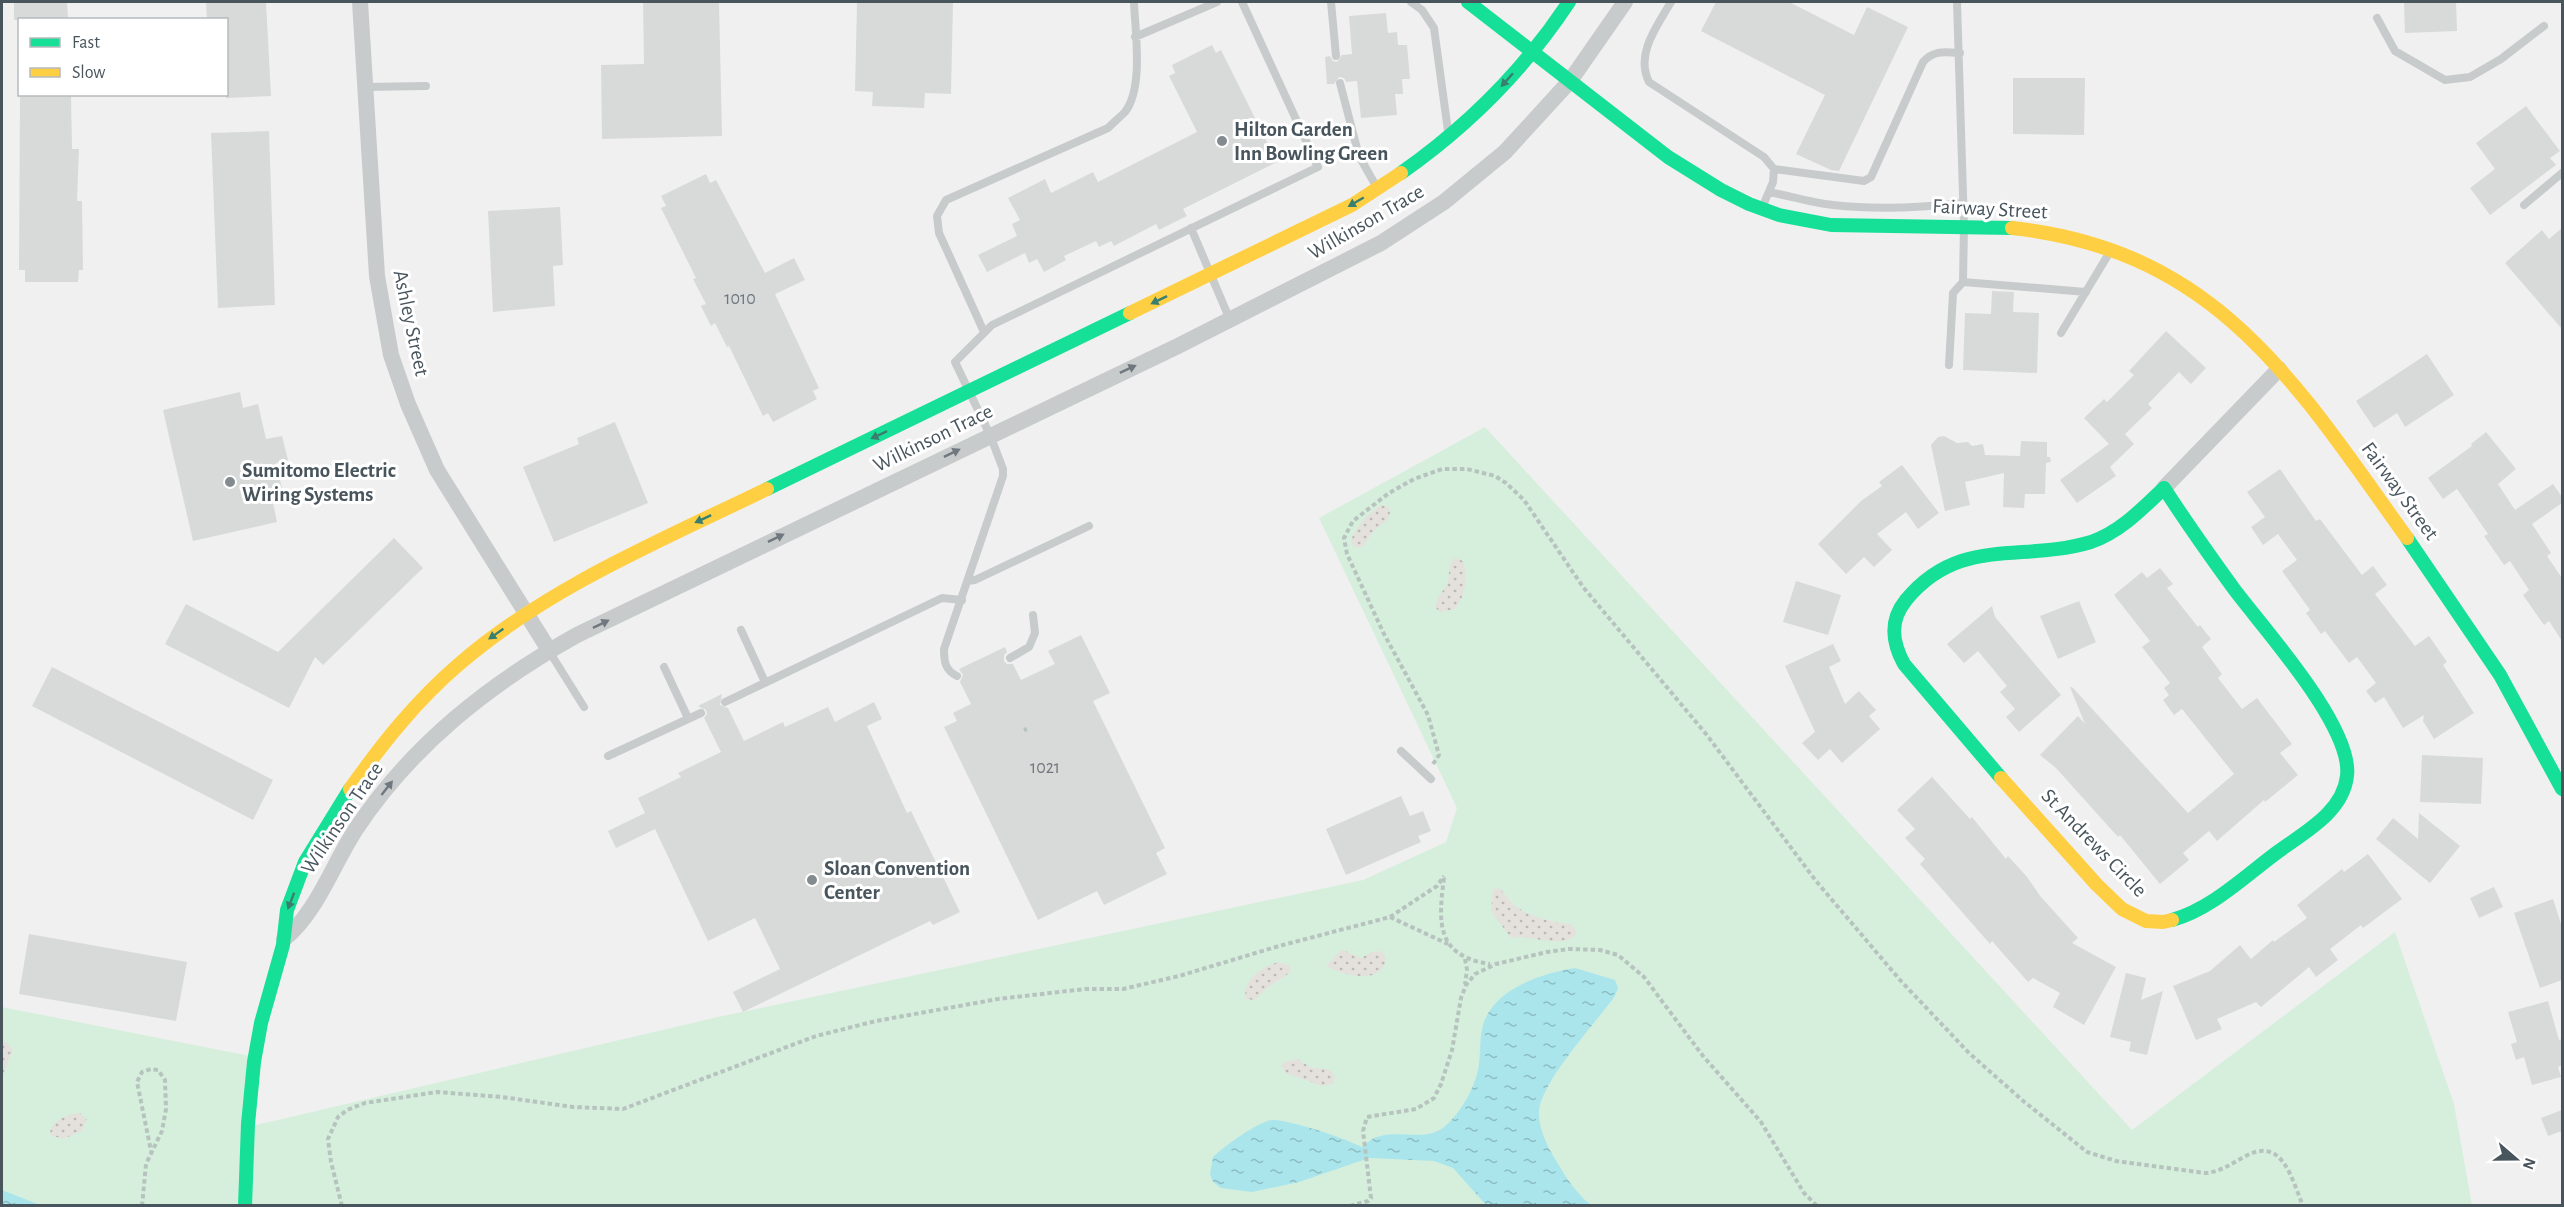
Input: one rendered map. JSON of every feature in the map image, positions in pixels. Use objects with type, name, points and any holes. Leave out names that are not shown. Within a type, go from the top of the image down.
[{"type":"street","name":"Ashley Street","points":[[360,2],[377,276],[391,355],[408,404],[437,470],[549,650]]},
{"type":"street","name":"Fairway Street","points":[[1468,2],[1668,156],[1714,186],[1761,210],[1786,218],[1840,226],[2013,226],[2041,230],[2111,249],[2147,265],[2198,295],[2242,329],[2279,369],[2355,465],[2450,597],[2525,713],[2562,789]]},
{"type":"street","name":"Wilkinson Trace","points":[[245,1206],[248,1127],[257,1042],[284,939],[287,910],[305,866],[330,817],[396,728],[441,679],[482,643],[526,612],[592,574],[685,527],[1314,225],[1378,189],[1448,137],[1505,84],[1569,2]]},
{"type":"street","name":"Wilkinson Trace","points":[[284,939],[300,927],[351,837],[399,772],[452,719],[481,695],[549,650],[1364,253],[1444,202],[1505,152],[1570,81],[1625,2]]},
{"type":"street","name":"St Andrews Circle","points":[[2164,488],[2211,558],[2324,711],[2345,752],[2348,780],[2335,806],[2299,836],[2182,917],[2155,922],[2138,919],[2107,893],[1909,672],[1898,657],[1892,639],[1894,621],[1908,595],[1932,574],[1952,563],[1996,552],[2068,548],[2093,541],[2116,530],[2136,515],[2164,488],[2279,369]]},
{"type":"lane","points":[[984,332],[939,233],[937,216],[946,200],[1108,128],[1126,111],[1133,93],[1136,65],[1134,2]]},
{"type":"lane","points":[[1135,37],[1216,2]]},
{"type":"lane","points":[[957,676],[947,669],[944,656],[1003,476],[1003,469],[990,435],[955,362],[992,325],[1318,167],[1242,2]]},
{"type":"lane","points":[[1331,2],[1336,56]]},
{"type":"lane","points":[[1411,2],[1422,10],[1434,28],[1448,137]]},
{"type":"lane","points":[[1671,2],[1648,43],[1643,61],[1644,72],[1649,82],[1764,157],[1774,170],[1864,181],[1871,177],[1923,62],[1930,54],[1937,52],[1960,54]]},
{"type":"lane","points":[[1949,365],[1953,294],[1963,282],[1964,226],[1957,2]]},
{"type":"lane","points":[[2377,18],[2395,51],[2445,80],[2470,77],[2501,59],[2544,26]]},
{"type":"lane","points":[[1340,83],[1359,156],[1378,189]]},
{"type":"lane","points":[[365,87],[426,86]]},
{"type":"lane","points":[[1761,210],[1769,192],[1774,170]]},
{"type":"lane","points":[[2524,205],[2562,173]]},
{"type":"lane","points":[[1769,192],[1830,205],[1878,209],[1923,208],[1963,203]]},
{"type":"lane","points":[[1191,228],[1230,320]]},
{"type":"lane","points":[[2061,333],[2111,249]]},
{"type":"lane","points":[[1963,282],[2086,292]]},
{"type":"lane","points":[[968,581],[975,580],[1089,526]]},
{"type":"lane","points":[[725,702],[942,598],[962,600]]},
{"type":"lane","points":[[1010,658],[1029,648],[1035,633],[1033,615]]},
{"type":"lane","points":[[741,630],[765,682]]},
{"type":"lane","points":[[549,650],[584,707]]},
{"type":"lane","points":[[664,668],[688,718]]},
{"type":"lane","points":[[608,756],[701,713]]},
{"type":"lane","points":[[1401,751],[1429,777]]},
{"type":"path","points":[[1429,777],[1439,755],[1428,715],[1383,632],[1347,554],[1344,538],[1353,522],[1371,506],[1398,489],[1442,469],[1467,469],[1495,476],[1524,500],[1582,587],[1706,734],[1816,881],[1929,1012],[2022,1100],[2087,1152],[2116,1161],[2205,1173],[2215,1172],[2253,1152],[2262,1149],[2271,1151],[2283,1161],[2303,1206]]},
{"type":"path","points":[[342,1206],[328,1139],[339,1117],[347,1110],[365,1103],[438,1092],[502,1097],[573,1107],[623,1109],[816,1036],[876,1021],[998,999],[1085,989],[1123,989],[1179,976],[1288,943],[1390,917],[1437,886],[1444,876],[1440,899],[1441,920],[1448,944]]},
{"type":"path","points":[[1390,917],[1448,944],[1464,958],[1493,965]]},
{"type":"path","points":[[1465,985],[1475,974],[1493,965],[1547,952],[1584,948],[1618,955],[1631,963],[1653,988],[1703,1056],[1754,1112],[1804,1193],[1817,1206]]},
{"type":"path","points":[[1350,1206],[1371,1198],[1363,1131],[1367,1117],[1416,1109],[1434,1098],[1442,1084],[1452,1050],[1465,985],[1467,970],[1464,958]]},
{"type":"path","points":[[142,1206],[146,1164],[162,1131],[166,1109],[165,1080],[158,1070],[151,1069],[142,1072],[137,1082],[151,1150]]},
{"type":"green space","points":[[1485,427],[2132,1130],[2395,932],[2454,1104],[2472,1205],[2,1205],[2,1007],[255,1057],[252,1126],[718,1017],[1363,880],[1446,842],[1457,808],[1319,518]]},
{"type":"sand","points":[[1381,505],[1389,507],[1390,515],[1387,520],[1373,532],[1362,547],[1353,547],[1351,541],[1359,526],[1371,512]]},
{"type":"sand","points":[[1455,558],[1463,561],[1465,566],[1464,593],[1455,609],[1440,612],[1436,608],[1437,600],[1447,585],[1450,566]]},
{"type":"sand","points":[[1499,888],[1512,903],[1525,912],[1547,920],[1571,924],[1577,932],[1565,941],[1511,938],[1491,911],[1493,889]]},
{"type":"sand","points":[[1343,950],[1361,958],[1372,952],[1380,951],[1385,955],[1386,963],[1381,970],[1367,976],[1350,975],[1326,966]]},
{"type":"sand","points":[[1279,962],[1290,966],[1291,972],[1267,988],[1255,1000],[1246,999],[1245,992],[1250,980],[1260,970]]},
{"type":"sand","points":[[2,1042],[7,1042],[13,1050],[2,1078]]},
{"type":"sand","points":[[1297,1059],[1310,1067],[1333,1073],[1335,1077],[1333,1084],[1322,1086],[1285,1073],[1282,1066],[1284,1062]]},
{"type":"sand","points":[[80,1113],[87,1120],[82,1131],[63,1139],[50,1135],[53,1126],[60,1119]]},
{"type":"water","points":[[1575,968],[1615,980],[1618,988],[1615,996],[1549,1084],[1542,1099],[1539,1117],[1544,1138],[1564,1174],[1591,1205],[1486,1205],[1453,1168],[1434,1161],[1369,1158],[1299,1182],[1252,1192],[1221,1188],[1213,1182],[1210,1174],[1213,1157],[1250,1130],[1272,1120],[1317,1130],[1362,1147],[1373,1139],[1385,1135],[1429,1134],[1444,1127],[1456,1114],[1472,1089],[1478,1071],[1482,1027],[1490,1010],[1510,991],[1522,984],[1535,978]]},
{"type":"water","points":[[2,1190],[40,1205],[2,1205]]},
{"type":"building","points":[[14,2],[67,2],[68,18],[18,18],[14,20]]},
{"type":"building","points":[[206,2],[266,2],[271,96],[226,98],[228,96],[228,18],[207,18]]},
{"type":"building","points":[[643,2],[719,2],[722,136],[602,139],[601,65],[644,64]]},
{"type":"building","points":[[857,2],[953,2],[951,94],[925,93],[924,108],[872,106],[873,92],[855,91]]},
{"type":"building","points":[[1716,2],[1789,2],[1854,35],[1867,7],[1908,27],[1839,171],[1831,170],[1796,154],[1825,95],[1701,31]]},
{"type":"building","points":[[2404,2],[2456,2],[2457,31],[2405,33]]},
{"type":"building","points":[[1386,13],[1388,33],[1397,32],[1398,45],[1407,45],[1410,79],[1402,79],[1403,94],[1395,94],[1397,115],[1361,118],[1357,81],[1346,82],[1344,78],[1339,77],[1334,84],[1327,84],[1325,57],[1330,56],[1333,61],[1337,62],[1342,55],[1352,54],[1349,16]]},
{"type":"building","name":"Hilton Garden Inn Bowling Green","points":[[1212,45],[1216,53],[1221,50],[1277,162],[1183,209],[1187,216],[1159,230],[1156,224],[1114,246],[1111,241],[1099,247],[1096,241],[1064,256],[1066,260],[1044,272],[1037,259],[1029,263],[1025,253],[987,272],[978,255],[1017,236],[1012,224],[1020,220],[1008,198],[1045,179],[1051,193],[1093,172],[1098,182],[1197,132],[1169,76],[1175,73],[1172,65]]},
{"type":"building","points":[[2013,78],[2085,78],[2084,135],[2013,134]]},
{"type":"building","points":[[20,96],[71,96],[72,149],[79,149],[77,201],[82,201],[83,270],[79,270],[78,282],[25,282],[25,270],[19,270]]},
{"type":"building","points":[[2526,106],[2560,151],[2550,158],[2556,165],[2490,215],[2470,188],[2495,169],[2476,143]]},
{"type":"building","points":[[269,131],[275,305],[218,308],[211,133]]},
{"type":"building","points":[[706,174],[710,183],[716,180],[765,273],[794,258],[805,280],[775,294],[819,388],[813,391],[817,399],[773,422],[768,413],[763,416],[729,346],[727,347],[715,323],[711,326],[701,306],[706,304],[693,279],[696,278],[661,208],[666,206],[661,196]]},
{"type":"building","points":[[560,207],[563,265],[553,266],[555,306],[493,312],[488,211]]},
{"type":"building","points":[[2562,228],[2562,329],[2505,263],[2542,230],[2549,239]]},
{"type":"building","points":[[1992,291],[2014,292],[2013,312],[2039,313],[2037,373],[1963,370],[1965,313],[1991,314]]},
{"type":"building","points":[[2166,331],[2206,368],[2191,384],[2179,372],[2148,404],[2152,408],[2125,434],[2134,444],[2110,467],[2116,476],[2077,503],[2060,480],[2109,444],[2084,418],[2104,399],[2107,402],[2134,375],[2129,371]]},
{"type":"building","points":[[2427,354],[2454,395],[2405,427],[2397,413],[2374,428],[2356,401]]},
{"type":"building","name":"Sumitomo Electric Wiring Systems","points":[[240,392],[243,408],[258,404],[266,439],[282,436],[288,460],[276,463],[285,501],[273,503],[277,522],[193,541],[163,410]]},
{"type":"building","points":[[615,422],[648,503],[554,542],[523,467],[579,444],[577,438]]},
{"type":"building","points":[[2486,432],[2516,469],[2498,484],[2515,510],[2553,484],[2562,497],[2562,503],[2532,524],[2551,553],[2547,556],[2562,578],[2562,641],[2549,621],[2544,625],[2523,595],[2529,590],[2510,561],[2504,565],[2484,536],[2488,534],[2457,489],[2443,499],[2428,478],[2472,446],[2471,444]]},
{"type":"building","points":[[1944,436],[1957,443],[1968,442],[1972,446],[1983,444],[1985,455],[2020,456],[2021,441],[2047,442],[2047,457],[2050,457],[2051,462],[2046,463],[2045,494],[2025,494],[2024,508],[2003,507],[2004,473],[1965,482],[1970,505],[1945,511],[1931,445],[1938,437]]},
{"type":"building","points":[[1902,465],[1939,513],[1918,529],[1906,512],[1877,534],[1892,550],[1874,567],[1864,557],[1846,574],[1818,544],[1861,501],[1882,486],[1879,482]]},
{"type":"building","points":[[2280,469],[2316,521],[2320,519],[2362,575],[2373,566],[2387,585],[2375,594],[2415,646],[2429,636],[2447,662],[2443,665],[2474,713],[2434,739],[2423,721],[2424,715],[2403,728],[2384,697],[2375,703],[2366,691],[2376,683],[2357,657],[2349,663],[2325,631],[2321,634],[2306,613],[2310,610],[2282,571],[2297,560],[2278,534],[2263,545],[2251,527],[2265,517],[2247,492]]},
{"type":"building","points":[[394,538],[423,568],[323,665],[315,657],[289,708],[165,644],[186,604],[278,652]]},
{"type":"building","points":[[2160,568],[2173,584],[2167,588],[2198,627],[2200,625],[2211,639],[2202,647],[2222,674],[2218,678],[2242,709],[2257,698],[2292,744],[2280,753],[2298,775],[2265,802],[2264,800],[2217,841],[2209,831],[2183,853],[2189,860],[2160,884],[2120,835],[2118,837],[2056,768],[2040,755],[2078,716],[2085,724],[2070,687],[2072,687],[2188,813],[2234,774],[2182,709],[2174,715],[2163,700],[2169,695],[2164,688],[2170,683],[2142,647],[2150,641],[2114,595],[2142,572],[2147,578]]},
{"type":"building","points":[[1796,581],[1841,595],[1828,635],[1783,622]]},
{"type":"building","points":[[2079,601],[2096,642],[2058,659],[2040,616]]},
{"type":"building","points":[[1992,606],[1995,617],[2061,695],[2019,732],[2006,717],[2015,709],[2000,692],[2007,686],[1978,651],[1964,663],[1947,644]]},
{"type":"building","points":[[1081,635],[1110,693],[1093,701],[1165,848],[1156,853],[1167,874],[1104,905],[1097,891],[1038,920],[944,727],[957,721],[953,713],[971,704],[960,682],[963,675],[959,669],[1005,647],[1007,652],[1004,655],[1004,661],[1007,664],[1013,664],[1021,680],[1055,664],[1048,651]]},
{"type":"building","points":[[1833,644],[1841,661],[1829,667],[1845,704],[1859,691],[1876,710],[1869,716],[1880,729],[1842,763],[1830,749],[1818,760],[1802,743],[1815,732],[1785,666]]},
{"type":"building","points":[[52,667],[273,780],[253,820],[32,706]]},
{"type":"building","name":"Sloan Convention Center","points":[[722,694],[720,705],[728,708],[744,741],[783,722],[785,727],[828,707],[835,722],[874,702],[882,719],[867,726],[907,813],[911,811],[960,912],[933,925],[930,921],[743,1012],[733,992],[780,969],[755,918],[708,941],[655,829],[616,848],[608,831],[645,813],[638,798],[681,777],[678,773],[721,752],[704,718],[707,714],[706,710],[698,706]]},
{"type":"building","points":[[2422,755],[2483,758],[2481,804],[2420,802]]},
{"type":"building","points":[[1932,777],[1970,819],[1972,817],[2006,859],[2008,856],[2027,877],[2041,897],[2078,938],[2072,943],[2116,967],[2084,1025],[2053,1007],[2060,993],[2033,978],[2028,982],[1992,941],[1990,944],[1920,864],[1925,859],[1905,838],[1915,829],[1897,810]]},
{"type":"building","points":[[1401,796],[1410,816],[1423,811],[1431,831],[1418,836],[1421,842],[1346,875],[1326,829]]},
{"type":"building","points":[[2419,813],[2460,846],[2430,883],[2376,839],[2393,818],[2418,839]]},
{"type":"building","points":[[2368,854],[2402,899],[2363,928],[2361,925],[2330,949],[2338,960],[2316,977],[2309,967],[2261,1007],[2256,1002],[2217,1019],[2222,1029],[2196,1040],[2173,986],[2210,971],[2240,945],[2251,959],[2273,940],[2274,942],[2307,918],[2297,905],[2342,869],[2344,872]]},
{"type":"building","points":[[2494,887],[2503,907],[2479,918],[2470,898]]},
{"type":"building","points":[[2553,899],[2562,927],[2562,980],[2540,988],[2514,913]]},
{"type":"building","points":[[29,934],[187,962],[176,1021],[19,994]]},
{"type":"building","points":[[2126,973],[2146,978],[2141,1000],[2163,991],[2147,1055],[2129,1051],[2131,1042],[2110,1037]]},
{"type":"building","points":[[2548,1001],[2559,1040],[2562,1039],[2562,1065],[2558,1067],[2561,1077],[2532,1085],[2524,1057],[2516,1060],[2511,1044],[2517,1042],[2508,1012]]},
{"type":"building","points":[[2562,1110],[2562,1131],[2548,1136],[2541,1118]]},
{"type":"traffic: fast","points":[[1468,2],[1668,157],[1721,190],[1749,204],[1779,215],[1831,225],[2012,228]]},
{"type":"traffic: fast","points":[[1401,173],[1472,116],[1514,74],[1569,2]]},
{"type":"traffic: fast","points":[[767,489],[1130,313]]},
{"type":"traffic: fast","points":[[2164,488],[2234,589],[2285,653],[2322,706],[2336,732],[2345,756],[2347,776],[2338,800],[2321,820],[2215,900],[2172,920]]},
{"type":"traffic: fast","points":[[2001,778],[1904,664],[1897,648],[1894,632],[1901,608],[1927,580],[1948,566],[1993,554],[2065,548],[2102,538],[2130,519],[2164,488]]},
{"type":"traffic: fast","points":[[2407,538],[2500,675],[2562,789]]},
{"type":"traffic: fast","points":[[245,1206],[248,1124],[254,1062],[261,1023],[283,945],[287,910],[305,862],[350,789]]},
{"type":"traffic: slow","points":[[1130,313],[1352,205],[1401,173]]},
{"type":"traffic: slow","points":[[2012,228],[2084,241],[2145,264],[2199,295],[2245,334],[2288,378],[2328,428],[2407,538]]},
{"type":"traffic: slow","points":[[350,789],[387,739],[414,708],[458,665],[493,637],[529,612],[606,567],[767,489]]},
{"type":"traffic: slow","points":[[2001,778],[2097,885],[2122,909],[2146,921],[2172,920]]},
{"type":"place","name":"Hilton Garden Inn Bowling Green","points":[[1222,141]]},
{"type":"place","name":"Sumitomo Electric Wiring Systems","points":[[230,482]]},
{"type":"place","name":"Sloan Convention Center","points":[[812,880]]}]
